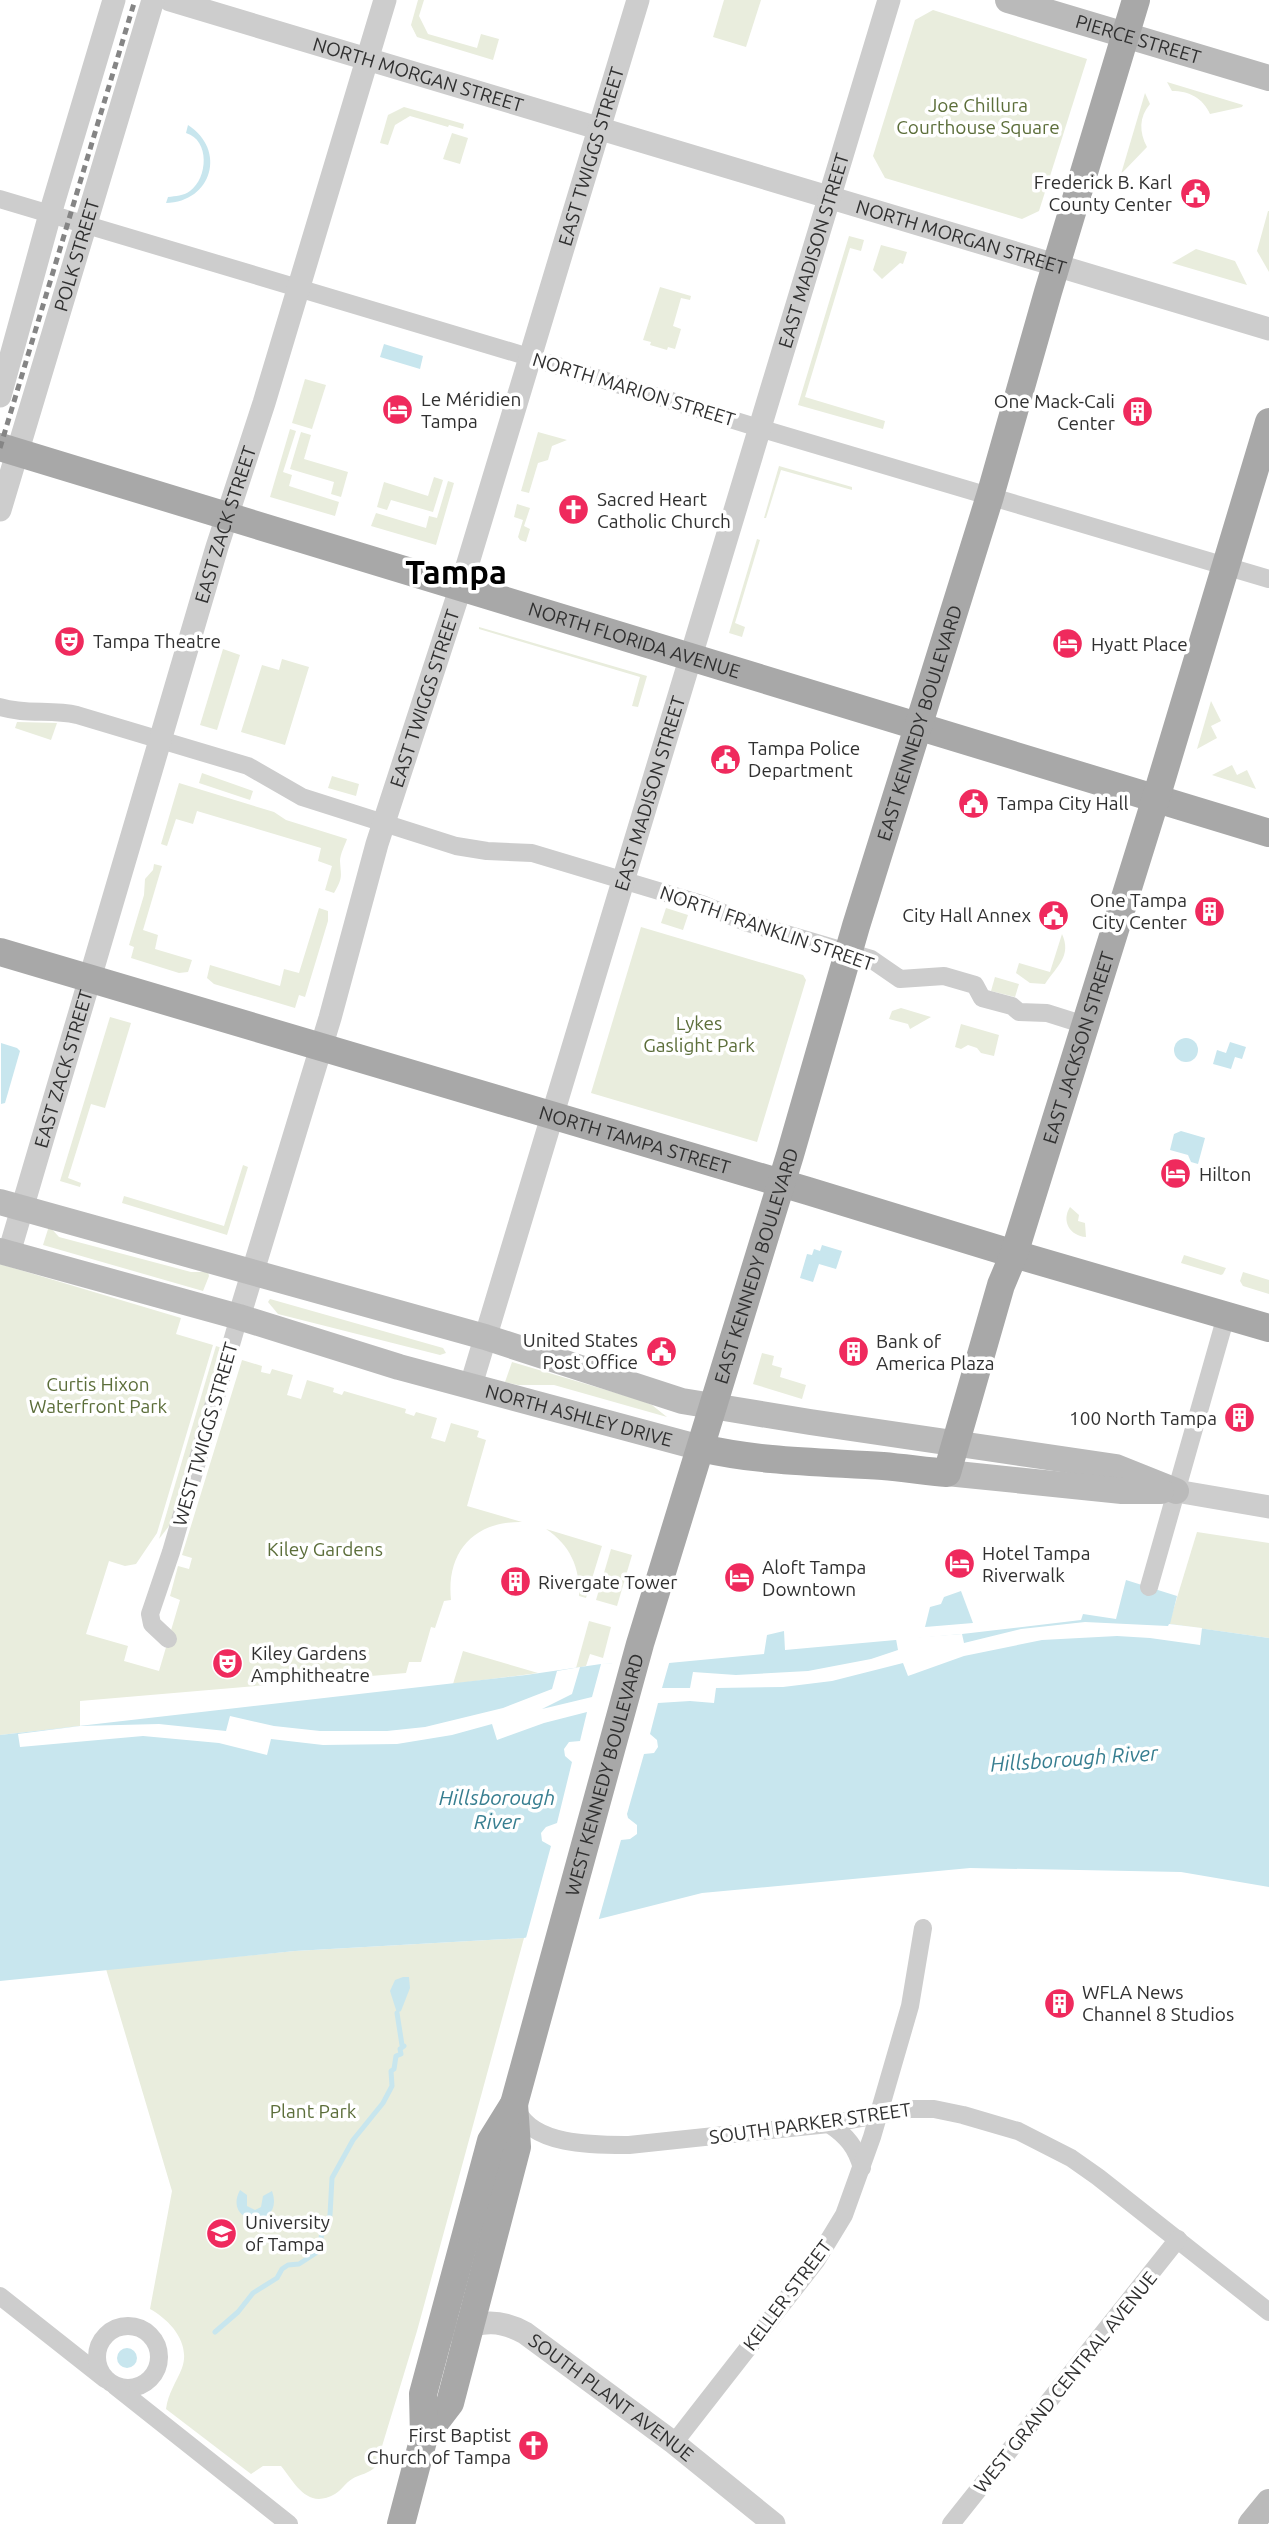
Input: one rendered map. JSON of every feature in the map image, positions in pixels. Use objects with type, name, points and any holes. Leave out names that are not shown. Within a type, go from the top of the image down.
[{"type":"main road","name":"PIERCE STREET","points":[[1008,0],[1269,78]]},
{"type":"main road","name":"EAST KENNEDY BOULEVARD","points":[[701,1448],[849,953],[990,496],[1136,0]]},
{"type":"main road","name":"EAST JACKSON STREET","points":[[947,1473],[1002,1285],[1014,1254],[1156,797],[1269,422]]},
{"type":"main road","name":"NORTH FLORIDA AVENUE","points":[[9,450],[1269,833]]},
{"type":"main road","name":"NORTH TAMPA STREET","points":[[0,952],[1269,1328]]},
{"type":"main road","points":[[11,1205],[253,1270],[485,1337],[682,1401],[1116,1467],[1176,1491]]},
{"type":"main road","name":"NORTH ASHLEY DRIVE","points":[[5,1252],[239,1317],[399,1367],[729,1455],[886,1466],[1122,1491],[1176,1491]]},
{"type":"main road","name":"WEST KENNEDY BOULEVARD","points":[[401,2524],[424,2437],[423,2394],[491,2141],[514,2104],[640,1644],[701,1448]]},
{"type":"main road","name":"WEST KENNEDY BOULEVARD","points":[[424,2437],[450,2403],[517,2147],[514,2104]]},
{"type":"main road","points":[[1251,2524],[1269,2502]]},
{"type":"street","name":"POLK STREET","points":[[0,396],[50,214],[114,0]]},
{"type":"street","name":"POLK STREET","points":[[0,510],[9,450],[86,224],[153,0]]},
{"type":"street","name":"NORTH MORGAN STREET","points":[[170,0],[1269,329]]},
{"type":"street","name":"EAST ZACK STREET","points":[[5,1252],[11,1205],[90,979],[226,517],[264,403],[385,0]]},
{"type":"street","name":"EAST TWIGGS STREET","points":[[239,1317],[321,1047],[384,823],[461,586],[638,0]]},
{"type":"street","name":"EAST MADISON STREET","points":[[471,1385],[889,0]]},
{"type":"street","name":"NORTH MARION STREET","points":[[0,199],[1269,579]]},
{"type":"street","name":"NORTH FRANKLIN STREET","points":[[0,707],[24,712],[67,713],[160,740],[248,766],[294,794],[384,823],[466,848],[524,852],[623,880],[713,907],[745,922],[871,959],[901,979],[944,976],[975,985],[982,998],[1012,1006],[1019,1012],[1048,1013],[1085,1025]]},
{"type":"street","points":[[1149,1587],[1226,1315]]},
{"type":"street","name":"WEST TWIGGS STREET","points":[[168,1639],[152,1624],[150,1614],[171,1552],[239,1317]]},
{"type":"street","points":[[1176,1491],[1269,1507]]},
{"type":"street","name":"KELLER STREET","points":[[674,2443],[816,2261],[844,2215],[879,2116],[910,2007],[923,1928]]},
{"type":"street","name":"SOUTH PARKER STREET","points":[[514,2104],[520,2116],[538,2133],[604,2145],[641,2144],[829,2124],[911,2109],[934,2109],[1018,2131],[1059,2150],[1085,2167],[1269,2312]]},
{"type":"street","points":[[829,2124],[850,2141],[857,2151],[862,2168]]},
{"type":"street","name":"WEST GRAND CENTRAL AVENUE","points":[[951,2524],[1178,2239]]},
{"type":"street","points":[[0,2297],[167,2425],[289,2524]]},
{"type":"street","name":"SOUTH PLANT AVENUE","points":[[470,2325],[489,2322],[513,2326],[674,2443],[774,2524]]},
{"type":"street","points":[[435,2348],[470,2325]]},
{"type":"street","points":[[153,2376],[145,2384],[135,2388],[111,2383],[98,2364],[100,2346],[112,2330],[133,2327],[144,2330],[152,2337],[159,2357],[153,2376],[155,2402],[167,2425]]},
{"type":"street","points":[[57,2343],[79,2348],[100,2346]]},
{"type":"green space","points":[[418,0],[424,0],[419,16],[428,34],[477,48],[481,34],[499,39],[493,60],[417,37],[411,25]]},
{"type":"green space","points":[[724,0],[761,0],[746,47],[713,37]]},
{"type":"green space","name":"Joe Chillura Courthouse Square","points":[[933,10],[1087,59],[1039,211],[1022,219],[885,178],[873,156],[915,20]]},
{"type":"green space","points":[[1167,82],[1243,105],[1210,114],[1199,100],[1184,92],[1172,91]]},
{"type":"green space","points":[[1145,93],[1150,104],[1142,119],[1147,147],[1121,174]]},
{"type":"green space","points":[[404,107],[464,124],[463,129],[410,116],[395,125],[388,145],[380,143],[388,115]]},
{"type":"green space","points":[[452,133],[468,138],[460,164],[443,159]]},
{"type":"green space","points":[[1269,211],[1269,272],[1257,251]]},
{"type":"green space","points":[[849,236],[864,240],[861,251],[850,248],[805,397],[885,421],[883,429],[798,405]]},
{"type":"green space","points":[[881,245],[907,252],[903,264],[900,263],[882,279],[873,270]]},
{"type":"green space","points":[[1196,249],[1235,261],[1247,285],[1172,263]]},
{"type":"green space","points":[[660,287],[691,296],[690,300],[681,298],[673,326],[681,329],[675,349],[668,347],[667,350],[643,340]]},
{"type":"green space","points":[[305,379],[326,385],[312,429],[292,423]]},
{"type":"green space","points":[[290,429],[296,431],[283,472],[292,475],[289,486],[339,502],[335,516],[270,497]]},
{"type":"green space","points":[[301,432],[311,435],[304,459],[348,472],[341,497],[331,494],[334,482],[290,469]]},
{"type":"green space","points":[[538,432],[567,440],[552,446],[548,460],[538,463],[529,493],[521,491]]},
{"type":"green space","points":[[779,466],[852,487],[852,490],[781,470],[764,518]]},
{"type":"green space","points":[[434,477],[443,480],[433,512],[391,500],[387,510],[377,507],[384,482],[428,496]]},
{"type":"green space","points":[[448,481],[454,483],[436,545],[371,526],[376,513],[426,528],[429,516],[437,518]]},
{"type":"green space","points":[[517,504],[530,508],[524,526],[530,529],[526,542],[518,537],[523,520],[514,517]]},
{"type":"green space","points":[[757,539],[760,540],[735,623],[745,627],[742,637],[729,633]]},
{"type":"green space","points":[[479,627],[647,676],[638,707],[632,706],[640,677]]},
{"type":"green space","points":[[223,649],[240,655],[217,730],[200,725]]},
{"type":"green space","points":[[282,659],[309,667],[285,745],[241,732],[262,665],[279,670]]},
{"type":"green space","points":[[1211,701],[1221,721],[1211,726],[1217,738],[1197,749]]},
{"type":"green space","points":[[17,722],[57,723],[51,740],[15,728]]},
{"type":"green space","points":[[1232,765],[1237,775],[1247,770],[1256,789],[1212,775]]},
{"type":"green space","points":[[202,773],[253,791],[250,800],[199,783]]},
{"type":"green space","points":[[332,776],[359,784],[356,796],[328,788]]},
{"type":"green space","points":[[179,783],[274,812],[286,820],[347,839],[340,858],[340,880],[334,893],[325,890],[332,866],[318,861],[321,848],[197,811],[193,824],[176,819],[167,846],[161,844]]},
{"type":"green space","points":[[154,864],[162,866],[143,930],[158,935],[155,949],[192,960],[188,972],[179,973],[131,958],[134,947],[129,945],[144,895],[145,879],[153,870]]},
{"type":"green space","points":[[319,908],[328,911],[328,921],[305,997],[299,995],[295,1008],[214,984],[207,978],[210,965],[280,986],[284,969],[299,973]]},
{"type":"green space","points":[[666,908],[688,915],[683,930],[661,923]]},
{"type":"green space","name":"Lykes Gaslight Park","points":[[641,927],[803,975],[806,980],[757,1142],[591,1093]]},
{"type":"green space","points":[[1062,934],[1065,942],[1064,955],[1045,984],[1030,983],[1016,973],[1019,963],[1050,972]]},
{"type":"green space","points":[[995,977],[1019,984],[1015,997],[991,991]]},
{"type":"green space","points":[[901,1008],[931,1017],[910,1029],[908,1024],[889,1019],[892,1011]]},
{"type":"green space","points":[[110,1017],[131,1023],[105,1108],[91,1104],[68,1178],[81,1183],[80,1187],[60,1181]]},
{"type":"green space","points":[[961,1024],[999,1035],[994,1056],[981,1053],[977,1048],[968,1045],[961,1049],[955,1047]]},
{"type":"green space","points":[[243,1165],[248,1167],[227,1235],[122,1203],[124,1196],[224,1226]]},
{"type":"green space","points":[[1070,1207],[1079,1215],[1078,1221],[1085,1223],[1086,1237],[1075,1234],[1069,1227],[1066,1217]]},
{"type":"green space","points":[[49,1226],[59,1237],[191,1272],[208,1272],[209,1276],[203,1291],[43,1245]]},
{"type":"green space","points":[[1184,1255],[1226,1268],[1221,1275],[1181,1263]]},
{"type":"green space","points":[[0,1264],[181,1318],[176,1334],[213,1345],[157,1533],[136,1564],[125,1566],[109,1561],[86,1634],[128,1646],[124,1661],[159,1671],[180,1600],[170,1596],[178,1566],[189,1569],[192,1558],[182,1555],[242,1360],[262,1366],[261,1372],[270,1374],[272,1369],[293,1375],[287,1395],[301,1399],[307,1380],[334,1388],[333,1392],[342,1395],[344,1391],[406,1409],[405,1413],[414,1416],[416,1412],[437,1418],[431,1438],[445,1442],[451,1423],[479,1431],[477,1437],[486,1440],[467,1506],[522,1522],[490,1527],[467,1543],[453,1567],[451,1600],[444,1601],[435,1628],[431,1627],[421,1662],[409,1662],[406,1673],[80,1701],[80,1726],[0,1735]]},
{"type":"green space","points":[[1243,1272],[1269,1280],[1269,1294],[1243,1286],[1240,1281]]},
{"type":"green space","points":[[270,1299],[443,1348],[446,1353],[440,1355],[278,1314],[268,1302]]},
{"type":"green space","points":[[216,1346],[222,1348],[172,1522],[159,1539]]},
{"type":"green space","points":[[762,1353],[774,1356],[772,1365],[782,1368],[780,1377],[806,1385],[802,1399],[753,1384]]},
{"type":"green space","points":[[512,1362],[640,1400],[652,1405],[667,1417],[554,1385],[518,1385],[505,1382]]},
{"type":"green space","points":[[546,1529],[602,1546],[586,1598],[579,1596],[578,1576],[572,1558],[561,1542]]},
{"type":"green space","points":[[1197,1532],[1269,1543],[1269,1638],[1169,1624]]},
{"type":"green space","points":[[611,1549],[632,1555],[617,1606],[596,1600]]},
{"type":"green space","points":[[589,1621],[611,1627],[603,1658],[590,1654],[586,1666],[576,1668]]},
{"type":"green space","points":[[463,1651],[538,1673],[453,1684]]},
{"type":"green space","name":"Plant Park","points":[[524,1938],[417,2331],[376,2466],[355,2477],[335,2494],[317,2499],[309,2497],[297,2487],[281,2466],[263,2466],[251,2474],[166,2409],[182,2368],[184,2350],[177,2333],[165,2319],[150,2309],[172,2191],[106,1969],[295,1951]]},
{"type":"water","points":[[188,125],[200,135],[207,148],[209,173],[194,194],[166,203],[168,197],[190,191],[196,185],[203,169],[203,151],[194,137],[186,133]]},
{"type":"water","points":[[384,344],[423,356],[420,369],[380,357]]},
{"type":"water","points":[[1186,1038],[1197,1045],[1198,1050],[1191,1061],[1186,1062],[1175,1055],[1174,1050],[1181,1039]]},
{"type":"water","points":[[1230,1042],[1246,1047],[1242,1059],[1235,1057],[1231,1069],[1213,1064],[1217,1050],[1226,1053]]},
{"type":"water","points":[[1,1043],[20,1051],[5,1103],[1,1104]]},
{"type":"water","points":[[1181,1131],[1205,1138],[1198,1164],[1191,1162],[1188,1155],[1170,1150],[1174,1134]]},
{"type":"water","points":[[822,1245],[842,1251],[836,1269],[819,1264],[813,1282],[800,1278],[807,1254],[812,1255],[814,1249],[820,1251]]},
{"type":"water","name":"Hillsborough River","points":[[1126,1580],[1177,1596],[1170,1624],[1269,1638],[1269,1887],[1181,1872],[970,1868],[702,1893],[524,1938],[295,1951],[0,1981],[0,1735],[526,1675],[601,1664],[669,1663],[764,1654],[767,1635],[784,1631],[785,1650],[1081,1620],[1083,1614],[1116,1619]]},
{"type":"water","points":[[961,1591],[973,1623],[925,1627],[930,1607],[941,1604],[944,1597]]},
{"type":"water","points":[[409,1977],[410,1988],[401,2011],[397,2013],[390,1991],[395,1980]]},
{"type":"water","points":[[240,2190],[247,2195],[247,2206],[255,2210],[261,2207],[263,2196],[272,2191],[274,2204],[270,2213],[263,2218],[245,2217],[236,2202]]},
{"type":"water","points":[[123,2348],[131,2348],[137,2358],[131,2368],[123,2368],[117,2362],[117,2354]]},
{"type":"pier","points":[[1085,1622],[1169,1624],[1202,1628],[1200,1645],[1117,1636],[1042,1640],[964,1656],[908,1676],[903,1663],[832,1681],[783,1687],[716,1688],[714,1703],[658,1703],[650,1734],[657,1740],[658,1747],[654,1753],[644,1754],[627,1814],[637,1825],[637,1834],[630,1839],[621,1840],[598,1922],[526,1938],[551,1846],[542,1841],[541,1833],[546,1827],[557,1823],[572,1762],[565,1756],[564,1749],[569,1742],[580,1741],[587,1712],[544,1723],[497,1740],[492,1724],[452,1735],[397,1744],[323,1745],[271,1739],[267,1755],[219,1743],[143,1736],[20,1747],[18,1734],[80,1726],[159,1724],[226,1731],[230,1716],[274,1726],[320,1731],[387,1731],[425,1727],[503,1708],[552,1689],[557,1671],[580,1667],[572,1694],[542,1709],[592,1697],[601,1664],[612,1664],[613,1660],[670,1660],[662,1688],[690,1688],[693,1672],[736,1675],[808,1671],[871,1659],[898,1650],[896,1639],[962,1634],[964,1643],[1021,1629]]},
{"type":"waterway","points":[[215,2332],[238,2312],[253,2293],[277,2278],[282,2269],[288,2265],[299,2264],[319,2251],[322,2232],[330,2215],[332,2178],[353,2140],[383,2103],[392,2086],[391,2071],[394,2069],[396,2056],[401,2054],[400,2049],[404,2046],[397,2013]]},
{"type":"railway","points":[[0,448],[135,0]]},
{"type":"place","name":"Frederick B. Karl County Center","points":[[1195,193]]},
{"type":"place","name":"Le Méridien Tampa","points":[[398,410]]},
{"type":"place","name":"One Mack-Cali Center","points":[[1138,412]]},
{"type":"place","name":"Sacred Heart Catholic Church","points":[[574,510]]},
{"type":"place","name":"Tampa Theatre","points":[[70,641]]},
{"type":"place","name":"Hyatt Place","points":[[1068,644]]},
{"type":"place","name":"Tampa Police Department","points":[[725,759]]},
{"type":"place","name":"Tampa City Hall","points":[[974,803]]},
{"type":"place","name":"One Tampa City Center","points":[[1210,911]]},
{"type":"place","name":"City Hall Annex","points":[[1054,915]]},
{"type":"place","name":"Hilton","points":[[1176,1174]]},
{"type":"place","name":"United States Post Office","points":[[661,1351]]},
{"type":"place","name":"Bank of America Plaza","points":[[853,1352]]},
{"type":"place","name":"100 North Tampa","points":[[1240,1418]]},
{"type":"place","name":"Hotel Tampa Riverwalk","points":[[959,1564]]},
{"type":"place","name":"Aloft Tampa Downtown","points":[[739,1578]]},
{"type":"place","name":"Rivergate Tower","points":[[515,1582]]},
{"type":"place","name":"Kiley Gardens Amphitheatre","points":[[228,1664]]},
{"type":"place","name":"WFLA News Channel 8 Studios","points":[[1059,2003]]},
{"type":"place","name":"University of Tampa","points":[[222,2233]]},
{"type":"place","name":"First Baptist Church of Tampa","points":[[534,2446]]},
{"type":"district","name":"Tampa","points":[[456,571]]},
{"type":"park label","name":"Curtis Hixon Waterfront Park","points":[[98,1395]]},
{"type":"park label","name":"Kiley Gardens","points":[[325,1549]]}]
